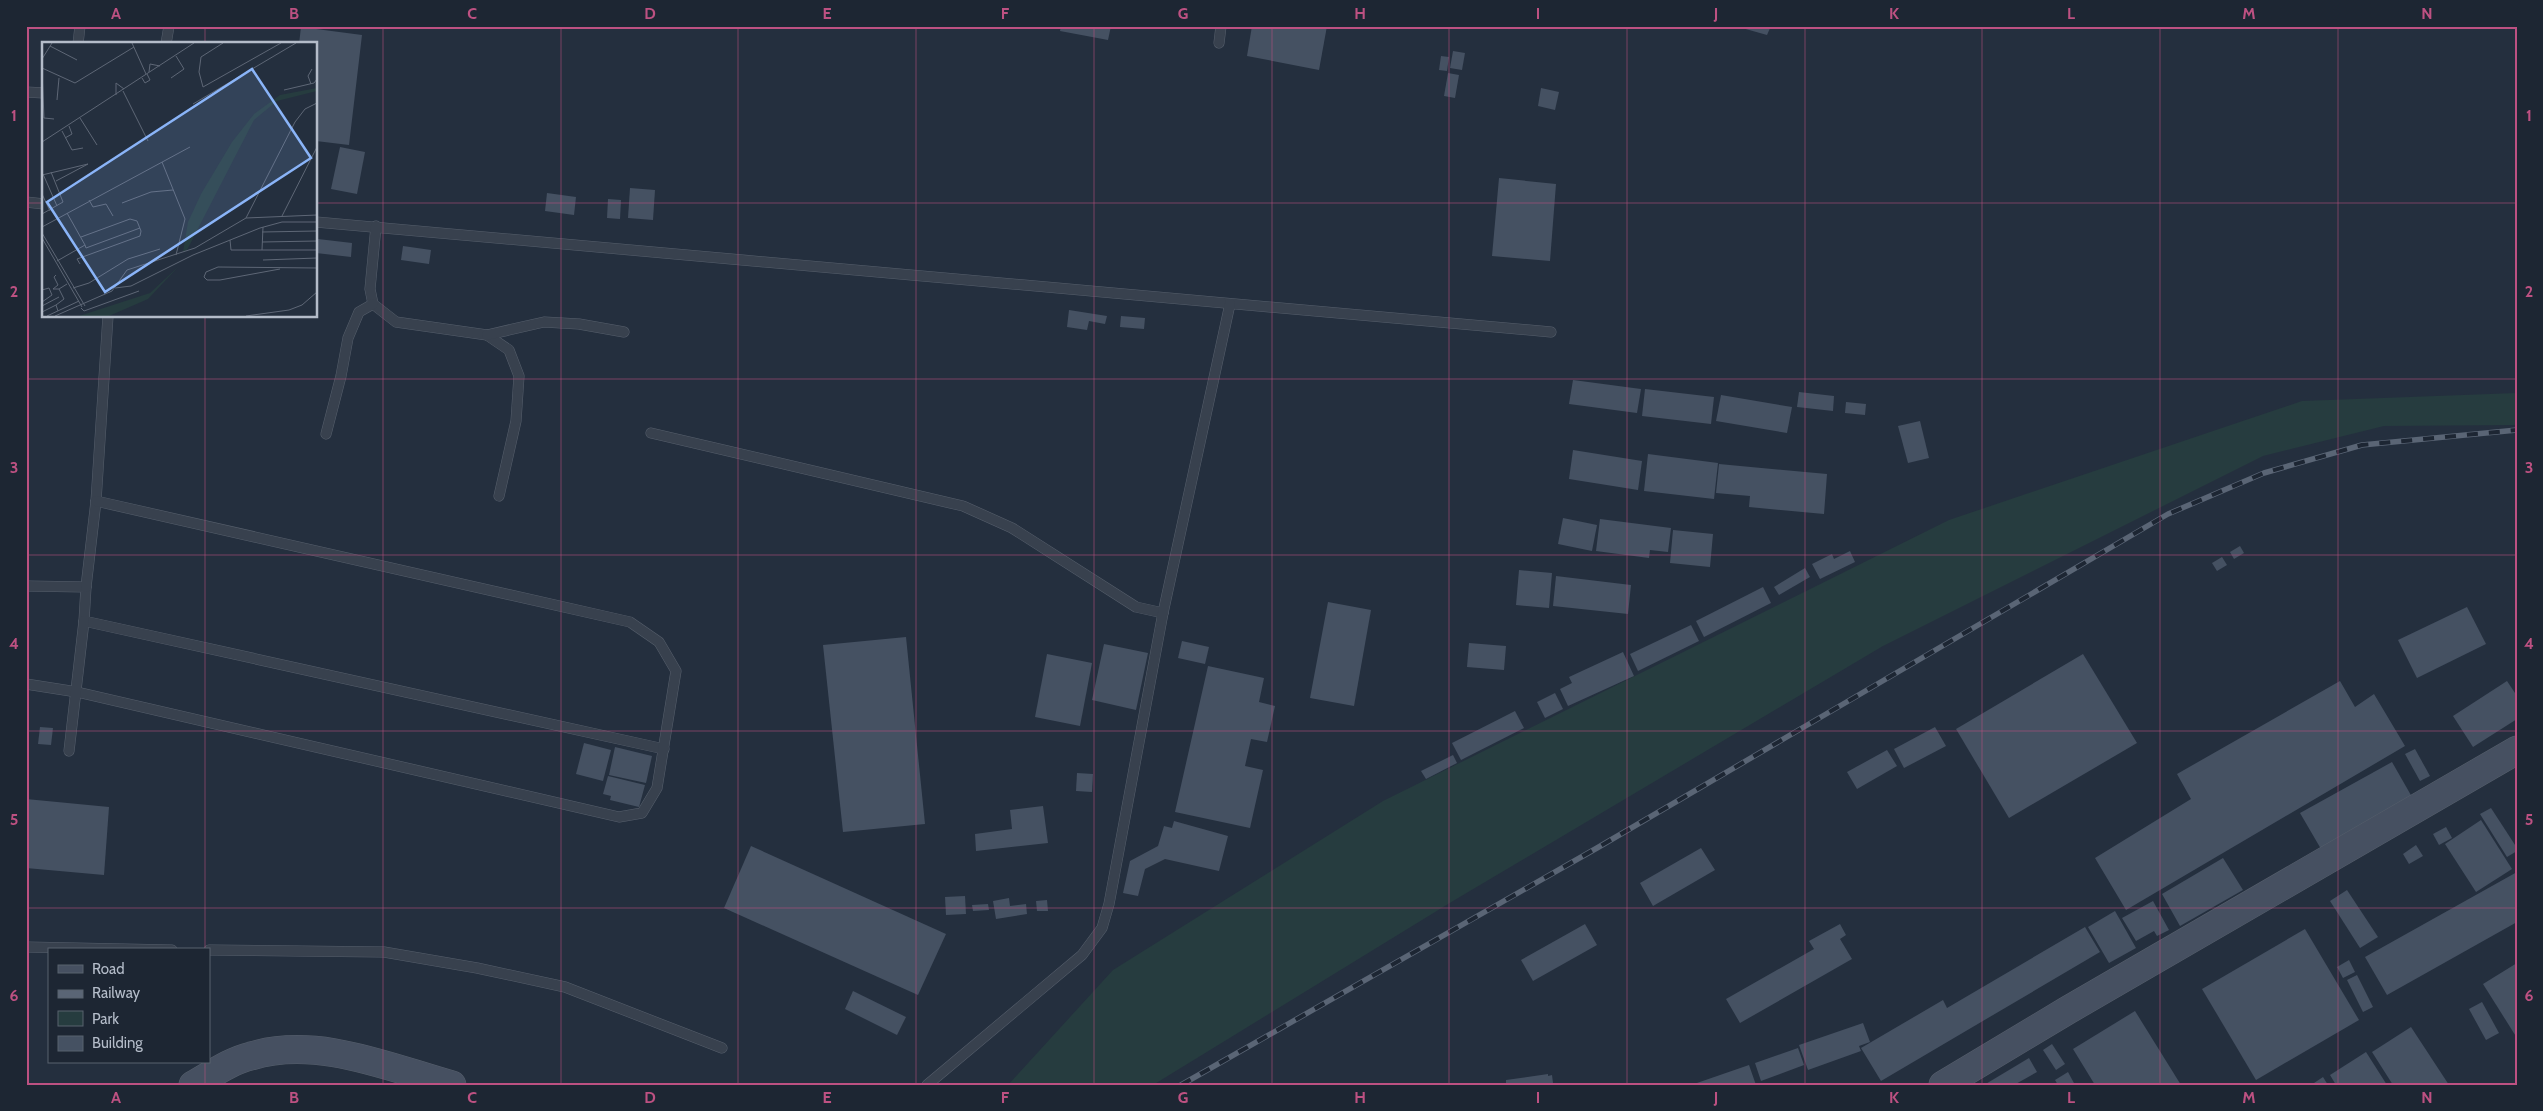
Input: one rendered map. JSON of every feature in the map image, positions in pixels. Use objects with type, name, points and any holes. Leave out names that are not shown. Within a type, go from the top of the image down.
[{"type":"main road","points":[[1944,1085],[2068,1010],[2517,750]]},
{"type":"main road","points":[[199,1082],[251,1056],[290,1049],[347,1056],[452,1085]]},
{"type":"lane","points":[[78,42],[80,26]]},
{"type":"lane","points":[[166,42],[169,26]]},
{"type":"lane","points":[[1219,43],[1221,26]]},
{"type":"lane","points":[[26,92],[42,93]]},
{"type":"lane","points":[[26,202],[42,204]]},
{"type":"lane","points":[[318,222],[1551,332]]},
{"type":"lane","points":[[376,226],[370,289],[373,304],[396,322],[487,335],[544,322],[579,324],[624,332]]},
{"type":"lane","points":[[326,434],[341,376],[348,338],[359,312],[373,304]]},
{"type":"lane","points":[[927,1085],[1082,955],[1102,928],[1109,904],[1163,613],[1230,304]]},
{"type":"lane","points":[[69,751],[77,692],[96,501],[108,318]]},
{"type":"lane","points":[[487,335],[509,350],[519,376],[516,421],[500,496]]},
{"type":"lane","points":[[652,433],[963,506],[1012,528],[1136,606],[1163,613]]},
{"type":"lane","points":[[26,684],[77,692],[619,817],[642,813],[657,788],[676,671],[658,642],[630,622],[96,501]]},
{"type":"lane","points":[[26,586],[86,588]]},
{"type":"lane","points":[[84,621],[664,749]]},
{"type":"lane","points":[[26,947],[75,948]]},
{"type":"lane","points":[[210,950],[384,952],[477,968],[565,986],[722,1048]]},
{"type":"green space","points":[[2517,393],[2517,425],[2384,426],[2263,456],[1883,646],[1453,901],[1153,1085],[1008,1085],[1113,970],[1383,801],[1949,520],[2302,401]]},
{"type":"building","points":[[1061,26],[1111,26],[1108,40],[1060,31]]},
{"type":"building","points":[[1252,26],[1327,26],[1319,70],[1247,56]]},
{"type":"building","points":[[1735,26],[1771,26],[1767,35]]},
{"type":"building","points":[[301,27],[362,35],[349,145],[318,141],[318,42],[299,42]]},
{"type":"building","points":[[1453,51],[1465,53],[1462,70],[1450,68]]},
{"type":"building","points":[[1441,56],[1449,57],[1447,71],[1439,70]]},
{"type":"building","points":[[1448,73],[1459,75],[1455,98],[1444,96]]},
{"type":"building","points":[[1541,88],[1559,92],[1555,110],[1538,106]]},
{"type":"building","points":[[340,147],[365,152],[357,194],[331,189]]},
{"type":"building","points":[[1499,178],[1556,184],[1550,261],[1492,256]]},
{"type":"building","points":[[630,188],[655,190],[653,220],[628,218]]},
{"type":"building","points":[[547,193],[576,197],[574,215],[545,211]]},
{"type":"building","points":[[608,199],[621,200],[620,219],[607,218]]},
{"type":"building","points":[[318,239],[352,243],[351,257],[318,253]]},
{"type":"building","points":[[403,246],[431,250],[429,264],[401,260]]},
{"type":"building","points":[[1069,310],[1107,316],[1105,324],[1089,321],[1087,330],[1067,327]]},
{"type":"building","points":[[1121,316],[1145,318],[1144,329],[1120,327]]},
{"type":"building","points":[[1573,380],[1641,389],[1637,413],[1569,404]]},
{"type":"building","points":[[1645,389],[1714,397],[1711,424],[1642,416]]},
{"type":"building","points":[[1799,392],[1834,396],[1833,411],[1797,407]]},
{"type":"building","points":[[1721,395],[1792,407],[1787,433],[1716,421]]},
{"type":"building","points":[[1846,402],[1866,404],[1865,415],[1845,413]]},
{"type":"building","points":[[1920,421],[1929,458],[1908,463],[1898,426]]},
{"type":"building","points":[[1573,450],[1642,461],[1638,490],[1569,479]]},
{"type":"building","points":[[1648,454],[1718,463],[1714,499],[1644,491]]},
{"type":"building","points":[[1719,464],[1827,474],[1824,514],[1749,507],[1750,496],[1716,493]]},
{"type":"building","points":[[1563,518],[1597,525],[1592,551],[1558,544]]},
{"type":"building","points":[[1600,519],[1671,528],[1668,552],[1650,550],[1649,558],[1596,551]]},
{"type":"building","points":[[1673,530],[1713,534],[1710,567],[1670,563]]},
{"type":"building","points":[[2240,546],[2244,553],[2234,559],[2230,552]]},
{"type":"building","points":[[1850,551],[1855,562],[1820,579],[1812,564],[1832,554],[1834,559]]},
{"type":"building","points":[[2222,557],[2227,565],[2217,571],[2212,563]]},
{"type":"building","points":[[1805,568],[1810,577],[1779,595],[1774,587]]},
{"type":"building","points":[[1519,570],[1552,573],[1549,608],[1516,605]]},
{"type":"building","points":[[1556,576],[1631,585],[1628,614],[1553,606]]},
{"type":"building","points":[[1763,587],[1771,603],[1704,637],[1696,621]]},
{"type":"building","points":[[1328,602],[1371,610],[1354,706],[1310,698]]},
{"type":"building","points":[[2467,607],[2486,644],[2417,678],[2398,640]]},
{"type":"building","points":[[1691,625],[1699,641],[1638,671],[1630,654]]},
{"type":"building","points":[[906,637],[925,824],[843,832],[823,645]]},
{"type":"building","points":[[1182,641],[1209,647],[1205,664],[1178,658]]},
{"type":"building","points":[[1469,643],[1506,646],[1504,670],[1467,667]]},
{"type":"building","points":[[1104,644],[1148,653],[1136,710],[1092,700]]},
{"type":"building","points":[[1623,652],[1634,676],[1568,706],[1560,689],[1572,683],[1569,677]]},
{"type":"building","points":[[1047,654],[1092,663],[1080,726],[1035,717]]},
{"type":"building","points":[[2083,654],[2137,743],[2009,818],[1956,729]]},
{"type":"building","points":[[1208,666],[1264,678],[1259,702],[1275,706],[1267,742],[1251,739],[1245,766],[1263,770],[1250,828],[1175,812]]},
{"type":"building","points":[[2340,681],[2355,707],[2374,694],[2405,746],[2126,910],[2095,858],[2191,799],[2177,774]]},
{"type":"building","points":[[2507,681],[2517,696],[2517,719],[2473,747],[2453,716]]},
{"type":"building","points":[[1555,693],[1563,709],[1545,718],[1537,702]]},
{"type":"building","points":[[1515,711],[1524,728],[1461,760],[1452,743]]},
{"type":"building","points":[[40,727],[53,728],[51,745],[38,744]]},
{"type":"building","points":[[1935,727],[1946,746],[1904,768],[1894,749]]},
{"type":"building","points":[[584,743],[611,750],[603,781],[576,774]]},
{"type":"building","points":[[615,747],[652,756],[646,783],[609,775]]},
{"type":"building","points":[[2415,749],[2430,776],[2420,781],[2405,754]]},
{"type":"building","points":[[1887,750],[1897,766],[1857,789],[1847,772]]},
{"type":"building","points":[[1453,755],[1457,763],[1426,779],[1421,771]]},
{"type":"building","points":[[2392,762],[2412,797],[2321,849],[2300,813]]},
{"type":"building","points":[[1077,773],[1093,774],[1092,792],[1076,791]]},
{"type":"building","points":[[608,776],[645,785],[639,807],[610,800],[611,796],[603,794]]},
{"type":"building","points":[[26,799],[109,807],[104,875],[26,868]]},
{"type":"building","points":[[1043,806],[1048,843],[976,851],[975,834],[1012,829],[1010,810]]},
{"type":"building","points":[[2491,808],[2517,848],[2517,851],[2507,857],[2480,814]]},
{"type":"building","points":[[2481,820],[2512,869],[2476,892],[2445,844]]},
{"type":"building","points":[[1174,821],[1228,836],[1219,871],[1165,859],[1145,869],[1138,896],[1123,893],[1130,861],[1158,846],[1164,826],[1172,828]]},
{"type":"building","points":[[2446,827],[2452,838],[2439,845],[2433,834]]},
{"type":"building","points":[[2416,845],[2423,856],[2409,864],[2403,854]]},
{"type":"building","points":[[751,846],[946,934],[918,995],[724,908]]},
{"type":"building","points":[[1701,848],[1715,870],[1653,906],[1640,883]]},
{"type":"building","points":[[2223,858],[2243,890],[2180,926],[2162,894]]},
{"type":"building","points":[[2517,872],[2517,922],[2387,995],[2365,957]]},
{"type":"building","points":[[2347,890],[2378,937],[2360,948],[2330,901]]},
{"type":"building","points":[[965,896],[966,914],[946,915],[945,897]]},
{"type":"building","points":[[1009,898],[1010,906],[1026,904],[1027,914],[996,919],[993,901]]},
{"type":"building","points":[[1047,900],[1048,911],[1037,911],[1036,901]]},
{"type":"building","points":[[2153,901],[2169,930],[2157,936],[2154,931],[2136,941],[2122,918]]},
{"type":"building","points":[[988,904],[989,910],[973,911],[972,905]]},
{"type":"building","points":[[2115,911],[2136,948],[2109,963],[2088,927]]},
{"type":"building","points":[[1585,924],[1597,945],[1533,981],[1521,960]]},
{"type":"building","points":[[1840,924],[1846,935],[1840,939],[1852,959],[1740,1023],[1726,999],[1814,949],[1809,941]]},
{"type":"building","points":[[2085,927],[2100,952],[1881,1081],[1861,1048],[1943,1000],[1947,1008]]},
{"type":"building","points":[[2305,929],[2359,1020],[2256,1080],[2202,989]]},
{"type":"building","points":[[2349,960],[2355,972],[2343,978],[2337,967]]},
{"type":"building","points":[[2517,963],[2517,1038],[2483,984]]},
{"type":"building","points":[[2357,975],[2373,1007],[2363,1012],[2347,980]]},
{"type":"building","points":[[853,991],[906,1017],[897,1035],[845,1009]]},
{"type":"building","points":[[2482,1002],[2499,1033],[2486,1040],[2469,1009]]},
{"type":"building","points":[[2135,1011],[2181,1085],[2095,1085],[2073,1049]]},
{"type":"building","points":[[1863,1023],[1870,1042],[1859,1046],[1861,1051],[1808,1070],[1799,1045]]},
{"type":"building","points":[[2411,1027],[2449,1085],[2393,1085],[2372,1052]]},
{"type":"building","points":[[2052,1044],[2065,1064],[2056,1070],[2043,1050]]},
{"type":"building","points":[[1798,1048],[1804,1065],[1761,1081],[1755,1063]]},
{"type":"building","points":[[2366,1052],[2387,1085],[2336,1085],[2330,1075]]},
{"type":"building","points":[[2029,1058],[2037,1072],[2014,1085],[1984,1085]]},
{"type":"building","points":[[1749,1065],[1756,1085],[1694,1085],[1694,1084]]},
{"type":"building","points":[[2068,1072],[2075,1085],[2058,1085],[2055,1080]]},
{"type":"building","points":[[1548,1074],[1548,1076],[1552,1075],[1553,1083],[1550,1085],[1506,1085],[1506,1080]]},
{"type":"building","points":[[2323,1077],[2328,1085],[2311,1085]]},
{"type":"railway","points":[[1181,1085],[1597,848],[2168,514],[2264,473],[2362,445],[2517,430]]}]
